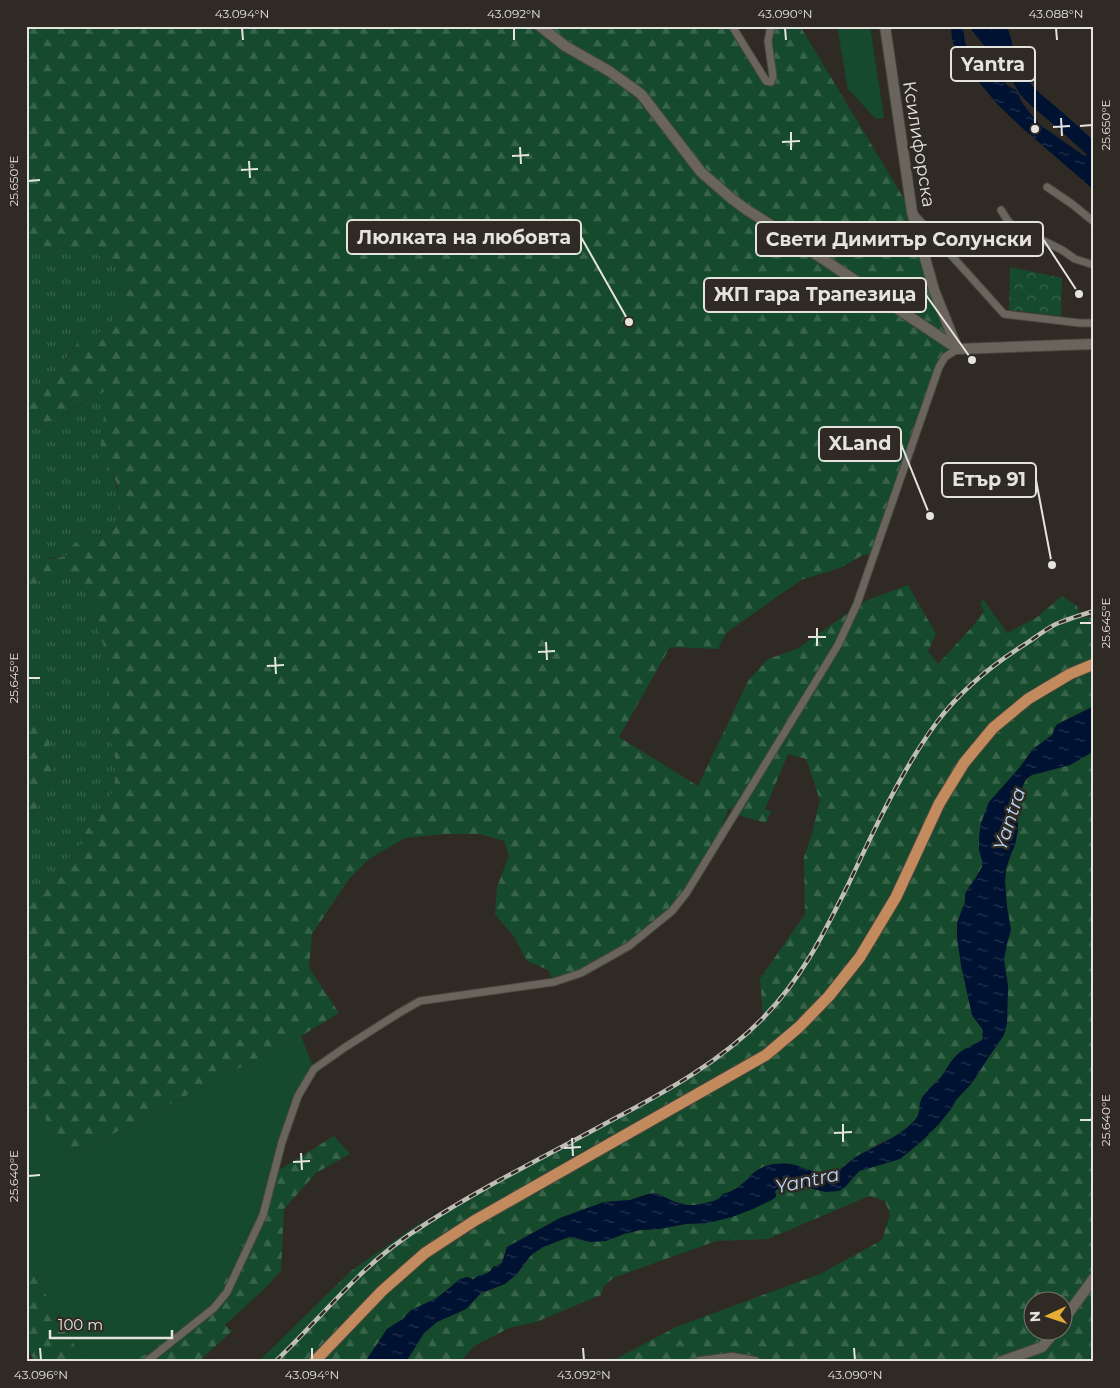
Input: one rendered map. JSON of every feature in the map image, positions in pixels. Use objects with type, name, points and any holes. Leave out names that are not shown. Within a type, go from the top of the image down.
[{"type":"main road","points":[[314,1362],[382,1291],[425,1252],[474,1221],[766,1056],[800,1027],[829,996],[860,957],[896,897],[939,804],[964,763],[993,728],[1028,698],[1070,674],[1094,664]]},
{"type":"street","points":[[540,26],[565,46],[609,71],[641,94],[701,172],[732,199],[958,349]]},
{"type":"street","points":[[732,26],[766,81],[771,82],[768,41],[771,26]]},
{"type":"street","name":"Ксилифорска","points":[[885,26],[912,212],[934,290],[958,349]]},
{"type":"street","points":[[1047,188],[1072,204],[1094,222]]},
{"type":"street","points":[[1001,210],[1017,230],[1034,236],[1075,259],[1094,265]]},
{"type":"street","points":[[912,212],[1004,314],[1094,323]]},
{"type":"street","points":[[146,1362],[214,1308],[227,1292],[263,1215],[282,1142],[298,1096],[314,1069],[420,1001],[554,982],[581,973],[629,946],[672,911],[687,892],[838,645],[857,604],[939,367],[945,357],[958,349],[1094,344]]},
{"type":"street","points":[[1072,1308],[1094,1278]]},
{"type":"street","points":[[1000,1362],[1042,1347],[1048,1340]]},
{"type":"street","points":[[700,1362],[732,1358],[755,1362]]},
{"type":"green space","points":[[26,26],[732,26],[771,82],[771,26],[800,26],[912,212],[958,349],[945,357],[875,554],[863,555],[840,568],[801,580],[726,633],[718,649],[670,647],[619,737],[698,786],[748,681],[768,659],[797,649],[865,601],[908,585],[936,634],[928,651],[938,664],[973,626],[984,611],[980,603],[983,599],[1007,633],[1036,618],[1062,596],[1077,606],[1081,618],[1094,616],[1094,706],[1061,722],[1052,735],[1033,749],[981,823],[979,850],[982,867],[965,894],[965,902],[957,923],[957,937],[972,1015],[983,1030],[982,1040],[969,1047],[950,1063],[942,1076],[932,1086],[914,1122],[898,1135],[878,1144],[832,1173],[764,1167],[754,1172],[742,1185],[714,1201],[687,1205],[675,1202],[656,1193],[630,1200],[604,1202],[560,1218],[507,1247],[502,1263],[493,1267],[491,1271],[445,1291],[437,1298],[406,1314],[403,1319],[387,1329],[365,1362],[258,1362],[352,1270],[417,1225],[671,1089],[707,1065],[763,1018],[760,979],[805,914],[804,857],[820,800],[806,759],[788,754],[765,809],[771,811],[766,823],[741,816],[729,808],[716,842],[672,911],[605,960],[554,982],[548,970],[527,961],[515,938],[495,914],[497,887],[509,856],[504,841],[480,834],[445,834],[405,838],[369,859],[349,879],[312,934],[309,968],[339,1013],[301,1036],[69,1157],[39,1109],[26,1119],[26,901],[44,892],[53,876],[84,841],[85,833],[113,791],[116,761],[109,734],[109,665],[111,660],[102,641],[91,602],[66,569],[54,579],[42,579],[26,590],[26,570],[32,569],[38,561],[73,555],[72,546],[80,538],[109,533],[118,523],[119,495],[110,467],[99,459],[107,390],[53,421],[26,429],[26,396],[53,376],[80,340],[99,333],[113,321],[126,298],[117,263],[91,252],[58,252],[31,246],[26,249]]},
{"type":"green space","points":[[837,26],[870,26],[884,118],[876,119],[848,89]]},
{"type":"green space","points":[[31,246],[58,252],[91,252],[117,263],[126,298],[113,321],[99,333],[74,347],[53,376],[26,396],[26,249]]},
{"type":"green space","points":[[1010,267],[1062,278],[1061,316],[1009,310]]},
{"type":"green space","points":[[108,389],[110,467],[119,495],[118,523],[109,533],[95,535],[73,555],[50,558],[32,569],[26,570],[26,429],[53,421]]},
{"type":"green space","points":[[66,568],[91,602],[102,641],[111,660],[109,665],[109,734],[116,761],[115,778],[113,791],[85,833],[84,841],[53,876],[44,892],[26,901],[26,822],[41,802],[50,782],[52,770],[49,737],[39,722],[26,710],[26,590],[42,579],[54,579]]},
{"type":"green space","points":[[26,710],[39,722],[49,737],[52,770],[50,782],[41,802],[26,822]]},
{"type":"green space","points":[[1094,751],[1094,1362],[610,1362],[676,1327],[820,1274],[882,1240],[890,1214],[885,1201],[869,1196],[768,1239],[716,1241],[613,1278],[604,1286],[601,1295],[536,1322],[509,1328],[474,1346],[460,1362],[406,1362],[424,1333],[437,1322],[466,1309],[481,1293],[493,1289],[517,1274],[531,1255],[543,1247],[569,1237],[624,1234],[686,1224],[775,1192],[776,1190],[846,1186],[859,1171],[888,1163],[921,1142],[972,1083],[997,1046],[1007,1023],[1008,986],[1004,960],[1011,930],[1007,907],[1006,869],[1015,845],[1018,830],[1018,801],[1026,779],[1032,775],[1070,765]]},
{"type":"green space","points":[[301,1036],[314,1069],[298,1096],[273,1174],[221,1289],[211,1304],[163,1342],[133,1362],[84,1362],[26,1259],[26,1119],[39,1109],[69,1157]]},
{"type":"green space","points":[[334,1136],[350,1154],[316,1173],[284,1209],[281,1271],[225,1325],[232,1331],[198,1362],[133,1362],[163,1342],[221,1289],[273,1174]]},
{"type":"green space","points":[[26,1259],[84,1362],[35,1362],[26,1346]]},
{"type":"water","points":[[951,26],[965,26],[964,37],[970,53],[986,64],[991,75],[1000,78],[1008,86],[1016,90],[1023,104],[1039,124],[1086,156],[1088,151],[1073,136],[1077,133],[1094,141],[1094,190],[998,105],[959,58],[952,40]]},
{"type":"water","points":[[1094,706],[1094,751],[1070,765],[1032,775],[1026,779],[1018,801],[1018,830],[1015,845],[1006,869],[1005,882],[1011,930],[1004,960],[1008,986],[1007,1023],[1004,1035],[972,1083],[956,1100],[939,1124],[921,1142],[900,1159],[859,1171],[839,1191],[825,1192],[806,1187],[776,1190],[776,1197],[770,1201],[732,1217],[708,1223],[640,1230],[606,1241],[590,1242],[569,1237],[543,1247],[531,1255],[516,1275],[505,1284],[481,1293],[466,1309],[437,1322],[424,1333],[406,1362],[365,1362],[387,1329],[403,1319],[411,1310],[437,1298],[460,1279],[467,1277],[472,1280],[488,1273],[493,1267],[502,1263],[507,1247],[560,1218],[604,1202],[630,1200],[656,1193],[675,1202],[687,1205],[714,1201],[720,1198],[722,1194],[738,1188],[758,1170],[773,1164],[791,1164],[818,1173],[828,1174],[836,1172],[857,1156],[895,1136],[909,1126],[917,1117],[923,1096],[941,1077],[954,1058],[962,1051],[982,1040],[983,1030],[972,1015],[961,965],[957,923],[965,902],[965,894],[982,867],[979,837],[981,823],[989,802],[1033,749],[1052,735],[1056,725]]},
{"type":"waterway","points":[[978,26],[1017,74],[1026,90],[1094,151]]},
{"type":"waterway","points":[[998,26],[1004,42],[1004,59]]},
{"type":"railway","points":[[275,1362],[367,1269],[383,1254],[409,1235],[449,1209],[495,1183],[673,1087],[711,1062],[746,1034],[790,987],[812,954],[900,780],[946,710],[967,688],[990,669],[1052,626],[1094,611]]},
{"type":"place","name":"Yantra","points":[[1035,129]]},
{"type":"place","name":"Свети Димитър Солунски","points":[[1079,294]]},
{"type":"place","name":"Люлката на любовта","points":[[629,322]]},
{"type":"place","name":"ЖП гара Трапезица","points":[[972,360]]},
{"type":"place","name":"XLand","points":[[930,516]]},
{"type":"place","name":"Етър 91","points":[[1052,565]]}]
